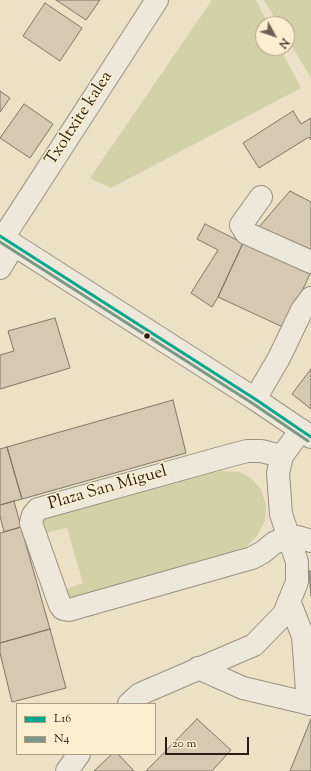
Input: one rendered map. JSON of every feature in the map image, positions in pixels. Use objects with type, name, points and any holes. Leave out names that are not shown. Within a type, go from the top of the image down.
[{"type":"street","name":"Txoltxite kalea","points":[[0,268],[6,240],[157,0]]},
{"type":"street","points":[[261,197],[241,225],[246,233],[311,262]]},
{"type":"street","points":[[6,240],[254,398],[306,434],[282,456],[278,473],[281,514],[297,562],[297,582],[284,614],[254,645],[140,694],[130,703]]},
{"type":"street","points":[[254,398],[279,358],[302,310],[311,298]]},
{"type":"street","name":"Plaza San Miguel","points":[[282,456],[261,451],[247,451],[228,456],[38,510],[33,515],[31,523],[60,605],[63,609],[69,610],[252,558],[263,552],[274,543],[288,536]]},
{"type":"street","points":[[288,536],[311,541]]},
{"type":"street","points":[[198,668],[243,688],[309,704],[303,636],[289,601]]},
{"type":"street","points":[[67,771],[78,755]]},
{"type":"shaded area","points":[[212,0],[256,0],[264,16],[255,16],[255,56],[284,56],[301,88],[111,188],[90,178]]},
{"type":"shaded area","points":[[264,0],[311,0],[311,78],[295,51],[295,16],[273,16]]},
{"type":"shaded area","points":[[221,471],[240,472],[251,478],[261,489],[266,505],[265,521],[257,536],[246,547],[65,601],[61,591],[83,583],[67,528],[45,533],[42,519],[199,475]]},
{"type":"building","points":[[56,0],[100,0],[86,20]]},
{"type":"building","points":[[45,3],[82,28],[60,61],[23,36]]},
{"type":"building","points":[[0,91],[10,98],[0,112]]},
{"type":"building","points":[[24,104],[53,124],[30,158],[0,138]]},
{"type":"building","points":[[293,111],[301,124],[311,118],[311,140],[309,137],[259,168],[243,143]]},
{"type":"building","points":[[290,191],[311,202],[311,252],[258,228]]},
{"type":"building","points":[[205,224],[243,243],[212,307],[191,293],[218,250],[197,239]]},
{"type":"building","points":[[243,243],[310,274],[285,328],[218,297]]},
{"type":"building","points":[[55,318],[70,368],[0,389],[0,355],[14,351],[8,331]]},
{"type":"building","points":[[311,369],[311,409],[292,394]]},
{"type":"building","points":[[173,400],[186,453],[22,499],[7,447]]},
{"type":"building","points":[[7,447],[22,499],[0,505],[0,449]]},
{"type":"building","points":[[14,501],[21,527],[4,532],[0,516],[0,505]]},
{"type":"building","points":[[21,527],[50,629],[0,643],[0,533]]},
{"type":"building","points":[[309,571],[311,571],[311,596]]},
{"type":"building","points":[[50,629],[66,688],[12,702],[0,653],[0,643]]},
{"type":"building","points":[[197,719],[231,750],[212,771],[146,771]]},
{"type":"building","points":[[311,719],[311,771],[290,771]]},
{"type":"building","points":[[111,755],[119,755],[134,771],[94,771]]},
{"type":"transit line","name":"L16","points":[[0,236],[255,399],[311,437]]},
{"type":"transit line","name":"N4","points":[[0,242],[252,403],[308,441]]}]
